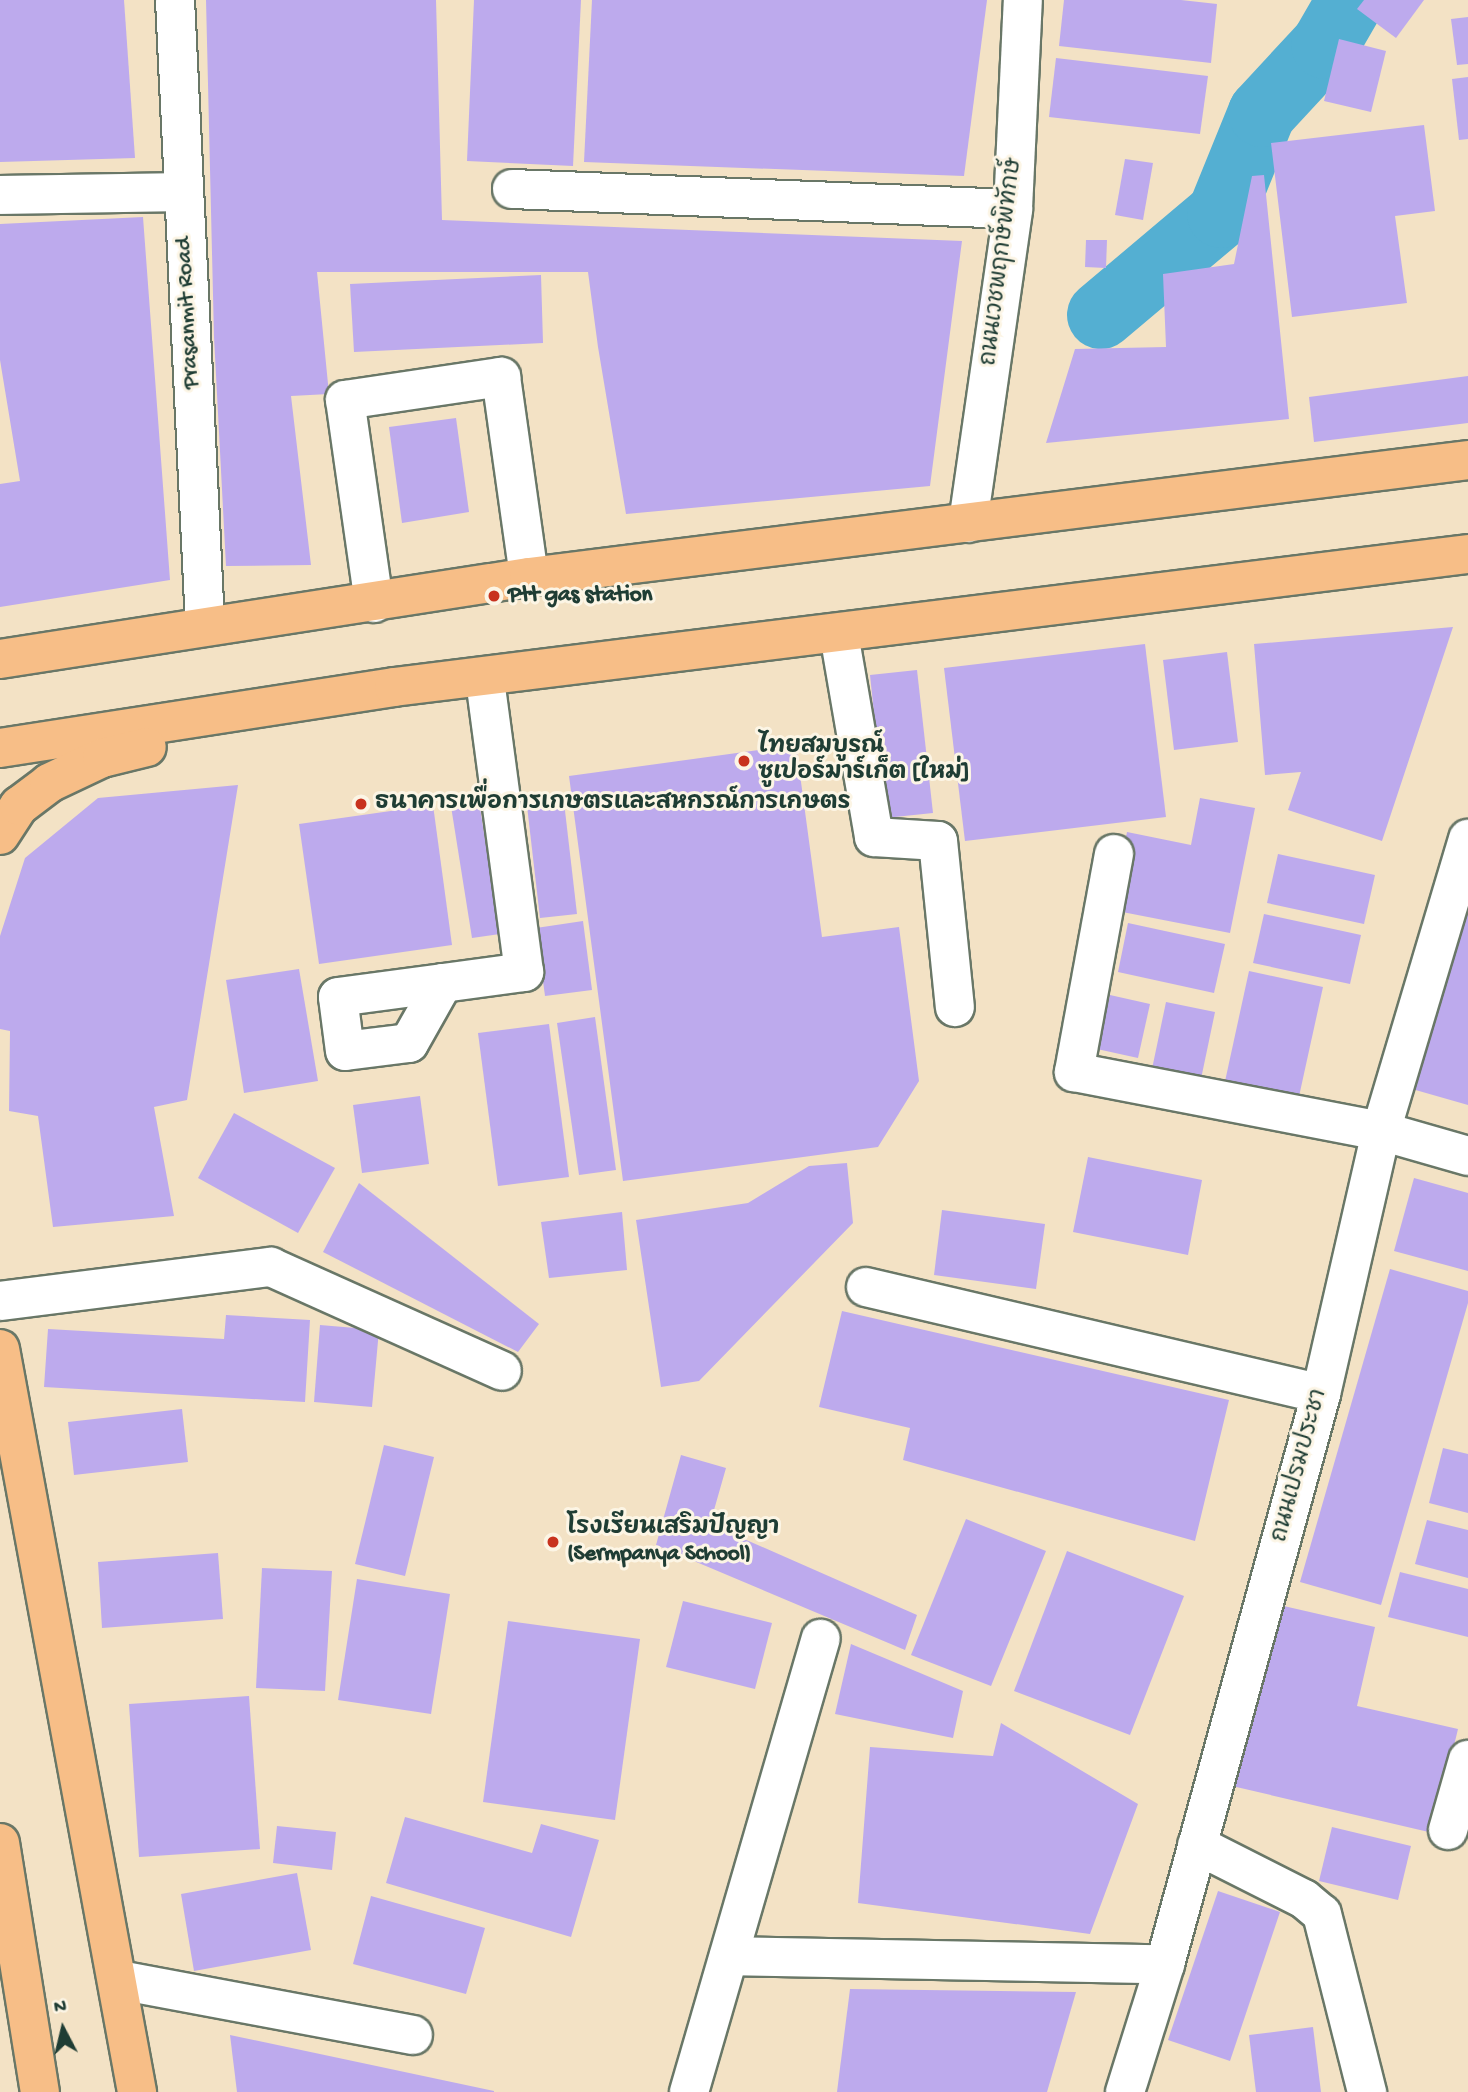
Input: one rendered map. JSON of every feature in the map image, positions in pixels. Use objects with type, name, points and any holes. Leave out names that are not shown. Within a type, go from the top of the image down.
[{"type":"main road","points":[[0,659],[205,625],[374,603],[528,577],[1468,460]]},
{"type":"main road","points":[[0,748],[394,687],[485,678],[1468,554]]},
{"type":"main road","points":[[0,835],[19,806],[49,783],[102,758],[394,687]]},
{"type":"main road","points":[[0,1349],[119,1980],[137,2092]]},
{"type":"main road","points":[[0,1843],[40,2092]]},
{"type":"street","name":"Prasanmit Road","points":[[174,0],[205,625]]},
{"type":"street","name":"ถนนเวชพฤกษ์พิทักษ์","points":[[968,523],[1013,209],[1023,0]]},
{"type":"street","points":[[512,189],[1013,209]]},
{"type":"street","points":[[0,195],[183,192]]},
{"type":"street","points":[[374,603],[345,400],[501,377],[528,577]]},
{"type":"street","points":[[839,634],[874,836],[938,841],[955,1007]]},
{"type":"street","points":[[443,983],[524,972],[485,678]]},
{"type":"street","name":"ถนนเปรมประชา","points":[[1125,2092],[1165,1964],[1321,1394],[1381,1130],[1468,839]]},
{"type":"street","points":[[1114,854],[1074,1072],[1381,1130],[1468,1156]]},
{"type":"street","points":[[0,1301],[271,1267],[502,1371]]},
{"type":"street","points":[[866,1287],[1321,1394]]},
{"type":"street","points":[[690,2092],[821,1639]]},
{"type":"street","points":[[1448,1830],[1468,1760]]},
{"type":"street","points":[[1197,1845],[1304,1899],[1322,1914],[1367,2092]]},
{"type":"street","points":[[729,1956],[1165,1964]]},
{"type":"street","points":[[119,1980],[413,2035]]},
{"type":"building","points":[[0,0],[124,0],[135,158],[0,162]]},
{"type":"building","points":[[206,0],[436,0],[442,220],[962,241],[930,486],[626,514],[588,272],[317,272],[329,394],[291,396],[311,565],[226,566],[214,337]]},
{"type":"building","points":[[474,0],[581,0],[573,166],[467,161]]},
{"type":"building","points":[[592,0],[987,0],[964,176],[584,162]]},
{"type":"building","points":[[1064,0],[1181,0],[1217,4],[1211,63],[1059,46]]},
{"type":"building","points":[[1364,0],[1424,0],[1396,38],[1357,9]]},
{"type":"building","points":[[1468,17],[1468,64],[1457,65],[1451,19]]},
{"type":"building","points":[[1339,39],[1386,51],[1371,112],[1324,101]]},
{"type":"building","points":[[1056,58],[1208,76],[1200,134],[1049,117]]},
{"type":"building","points":[[1468,77],[1468,139],[1459,140],[1452,79]]},
{"type":"building","points":[[1424,125],[1435,211],[1395,216],[1407,303],[1292,317],[1271,143]]},
{"type":"building","points":[[1125,159],[1153,163],[1143,220],[1115,215]]},
{"type":"building","points":[[1264,175],[1289,419],[1046,443],[1075,349],[1166,347],[1163,274],[1234,264],[1252,176]]},
{"type":"building","points":[[143,217],[170,580],[0,607],[0,484],[20,481],[0,360],[0,224]]},
{"type":"building","points":[[1086,240],[1107,240],[1106,268],[1085,267]]},
{"type":"building","points":[[541,275],[543,343],[354,352],[350,284]]},
{"type":"building","points":[[1468,376],[1468,423],[1314,442],[1309,397]]},
{"type":"building","points":[[456,418],[469,512],[402,523],[389,427]]},
{"type":"building","points":[[1453,627],[1382,841],[1288,810],[1301,772],[1265,775],[1254,644]]},
{"type":"building","points":[[1145,644],[1166,817],[965,841],[944,668]]},
{"type":"building","points":[[1227,652],[1238,742],[1174,750],[1163,660]]},
{"type":"building","points":[[917,670],[933,813],[885,818],[870,675]]},
{"type":"building","points":[[796,745],[822,937],[899,927],[919,1081],[878,1147],[623,1181],[569,776]]},
{"type":"building","points":[[238,785],[187,1100],[154,1107],[174,1216],[53,1227],[38,1116],[9,1111],[10,1031],[0,1029],[0,936],[25,858],[98,798]]},
{"type":"building","points":[[478,795],[500,934],[472,938],[450,800]]},
{"type":"building","points":[[1200,798],[1255,808],[1230,933],[1112,910],[1127,832],[1191,845]]},
{"type":"building","points":[[564,802],[577,914],[540,918],[527,806]]},
{"type":"building","points":[[433,805],[452,945],[319,964],[299,824]]},
{"type":"building","points":[[1278,854],[1375,875],[1364,924],[1267,903]]},
{"type":"building","points":[[1468,895],[1468,1105],[1412,1089]]},
{"type":"building","points":[[1264,914],[1361,935],[1350,984],[1253,963]]},
{"type":"building","points":[[583,921],[592,990],[545,996],[536,928]]},
{"type":"building","points":[[1128,923],[1225,944],[1214,993],[1118,972]]},
{"type":"building","points":[[299,969],[318,1081],[244,1093],[226,980]]},
{"type":"building","points":[[1249,971],[1323,987],[1298,1101],[1224,1086]]},
{"type":"building","points":[[1110,995],[1150,1004],[1138,1058],[1097,1049]]},
{"type":"building","points":[[1166,1002],[1215,1012],[1201,1079],[1152,1069]]},
{"type":"building","points":[[595,1017],[616,1170],[579,1175],[557,1023]]},
{"type":"building","points":[[549,1024],[569,1177],[498,1186],[478,1033]]},
{"type":"building","points":[[420,1096],[429,1164],[362,1173],[353,1105]]},
{"type":"building","points":[[234,1113],[335,1168],[298,1233],[198,1178]]},
{"type":"building","points":[[1088,1157],[1202,1180],[1188,1255],[1073,1232]]},
{"type":"building","points":[[847,1163],[853,1223],[699,1381],[661,1387],[636,1220],[748,1203],[809,1166]]},
{"type":"building","points":[[1414,1178],[1468,1193],[1468,1271],[1394,1251]]},
{"type":"building","points":[[359,1183],[539,1324],[518,1352],[323,1252]]},
{"type":"building","points":[[942,1210],[1045,1224],[1036,1289],[934,1275]]},
{"type":"building","points":[[622,1212],[627,1270],[549,1278],[541,1222]]},
{"type":"building","points":[[1390,1269],[1468,1291],[1468,1303],[1381,1605],[1300,1582]]},
{"type":"building","points":[[842,1311],[1229,1400],[1195,1541],[903,1460],[910,1428],[819,1407]]},
{"type":"building","points":[[226,1315],[310,1320],[305,1402],[44,1387],[48,1329],[224,1339]]},
{"type":"building","points":[[320,1325],[379,1330],[372,1407],[314,1402]]},
{"type":"building","points":[[182,1409],[188,1462],[74,1475],[68,1422]]},
{"type":"building","points":[[384,1445],[434,1457],[405,1576],[355,1564]]},
{"type":"building","points":[[1443,1448],[1468,1454],[1468,1513],[1429,1503]]},
{"type":"building","points":[[681,1455],[726,1468],[710,1524],[917,1615],[905,1650],[656,1545]]},
{"type":"building","points":[[966,1519],[1046,1551],[991,1686],[911,1655]]},
{"type":"building","points":[[1427,1520],[1468,1530],[1468,1578],[1415,1564]]},
{"type":"building","points":[[1067,1551],[1184,1596],[1130,1735],[1014,1691]]},
{"type":"building","points":[[218,1553],[223,1619],[102,1628],[98,1562]]},
{"type":"building","points":[[262,1568],[332,1571],[325,1691],[256,1688]]},
{"type":"building","points":[[1400,1572],[1468,1589],[1468,1637],[1388,1617]]},
{"type":"building","points":[[357,1579],[450,1594],[431,1714],[338,1700]]},
{"type":"building","points":[[683,1601],[772,1623],[755,1689],[666,1667]]},
{"type":"building","points":[[1275,1604],[1375,1627],[1357,1706],[1458,1729],[1433,1833],[1232,1786]]},
{"type":"building","points":[[508,1621],[640,1639],[615,1820],[483,1802]]},
{"type":"building","points":[[851,1644],[963,1691],[953,1738],[835,1714]]},
{"type":"building","points":[[249,1696],[260,1849],[139,1857],[129,1704]]},
{"type":"building","points":[[1001,1723],[1138,1804],[1090,1934],[858,1903],[870,1747],[993,1756]]},
{"type":"building","points":[[405,1817],[532,1853],[541,1824],[599,1840],[571,1937],[386,1883]]},
{"type":"building","points":[[277,1826],[336,1832],[332,1870],[273,1863]]},
{"type":"building","points":[[1332,1827],[1411,1846],[1398,1900],[1319,1881]]},
{"type":"building","points":[[297,1873],[311,1950],[194,1971],[181,1894]]},
{"type":"building","points":[[1218,1891],[1280,1912],[1230,2061],[1168,2040]]},
{"type":"building","points":[[371,1896],[485,1928],[466,1994],[353,1964]]},
{"type":"building","points":[[850,1989],[1076,1992],[1047,2092],[837,2092]]},
{"type":"building","points":[[1313,2027],[1321,2092],[1256,2092],[1249,2035]]},
{"type":"building","points":[[230,2035],[494,2091],[494,2092],[237,2092]]},
{"type":"waterway","points":[[1101,315],[1221,214],[1262,113],[1325,45],[1351,0]]},
{"type":"place","name":"Ptt gas station","points":[[494,596]]},
{"type":"place","name":"ไทยสมบูรณ์ ซูเปอร์มาร์เก็ต [ใหม่]","points":[[744,761]]},
{"type":"place","name":"ธนาคารเพื่อการเกษตรและสหกรณ์การเกษตร","points":[[361,804]]},
{"type":"place","name":"โรงเรียนเสริมปัญญา (Sermpanya School)","points":[[553,1542]]}]
